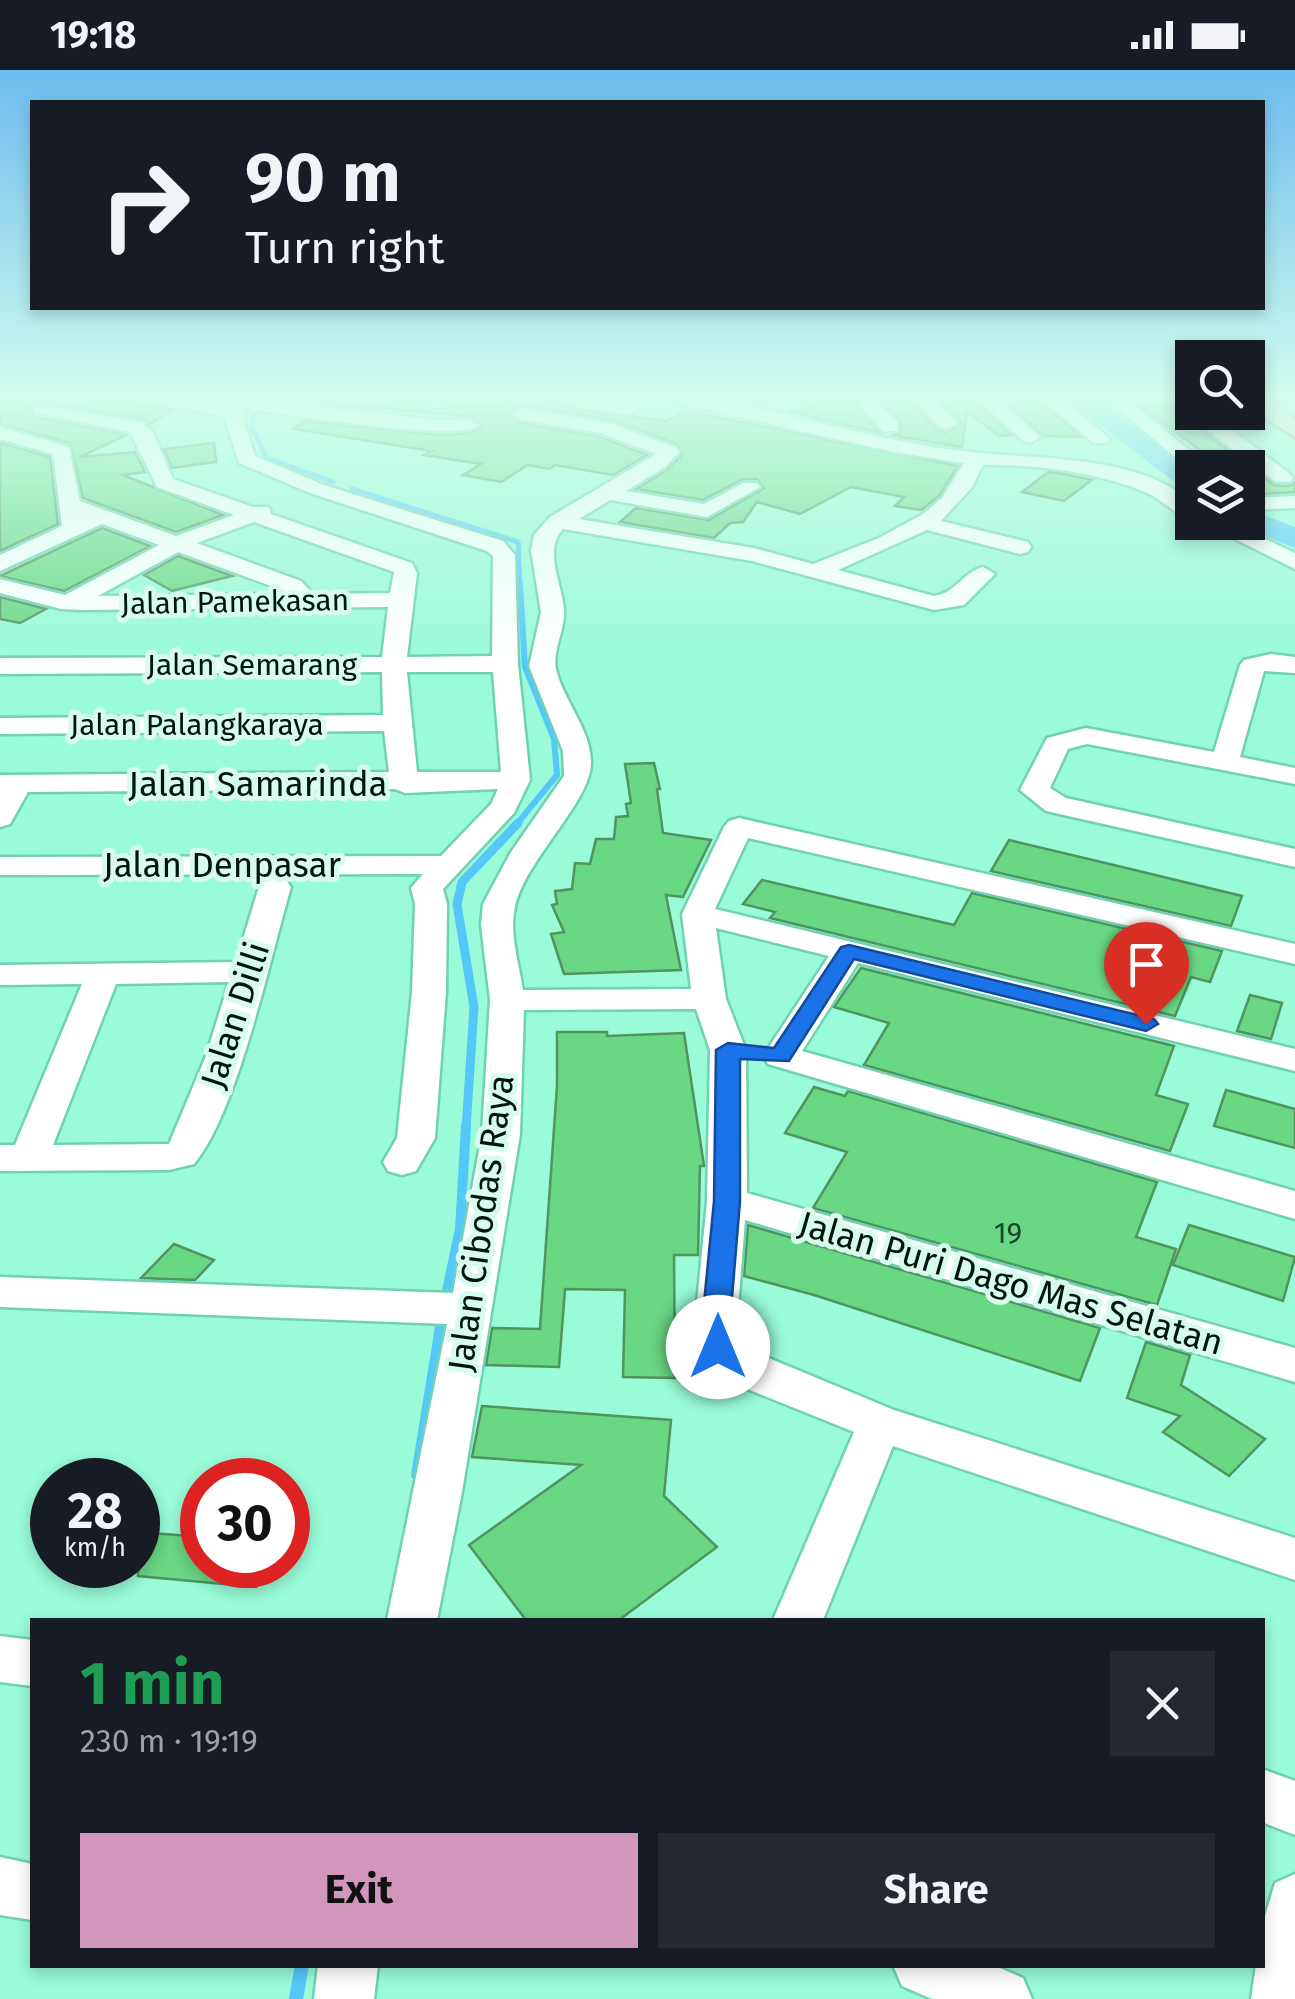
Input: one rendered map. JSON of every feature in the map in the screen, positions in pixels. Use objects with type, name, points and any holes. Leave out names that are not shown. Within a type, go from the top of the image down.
[{"type":"street","points":[[65,486],[74,528]]},
{"type":"street","points":[[172,486],[404,568],[393,664],[394,723],[405,784]]},
{"type":"street","points":[[311,486],[499,548],[504,555],[504,664],[516,780],[504,806],[435,876],[416,1138],[402,1162]]},
{"type":"street","points":[[558,522],[615,486]]},
{"type":"street","points":[[815,571],[928,524],[962,486]]},
{"type":"street","points":[[1145,486],[1175,500]]},
{"type":"street","points":[[602,493],[707,512],[750,487]]},
{"type":"street","name":"Jalan Pamekasan","points":[[69,603],[178,544],[318,489]]},
{"type":"street","points":[[1265,503],[1295,502]]},
{"type":"street","points":[[68,504],[293,586],[300,590],[302,602]]},
{"type":"street","points":[[0,564],[102,515]]},
{"type":"street","points":[[558,522],[754,554],[941,604],[956,600],[983,574]]},
{"type":"street","name":"Jalan Cibodas Raya","points":[[412,1618],[439,1492],[453,1308],[501,1134],[507,1000],[497,925],[499,904],[526,852],[578,776],[577,751],[542,666],[553,612],[542,550],[545,535],[558,522]]},
{"type":"street","points":[[928,524],[1020,547]]},
{"type":"street","points":[[1248,540],[1295,562]]},
{"type":"street","name":"Jalan Pamekasan","points":[[0,586],[69,603],[400,600]]},
{"type":"street","name":"Jalan Semarang","points":[[0,666],[504,664]]},
{"type":"street","points":[[1225,762],[1253,665],[1295,665]]},
{"type":"street","name":"Jalan Palangkaraya","points":[[0,726],[394,723]]},
{"type":"street","points":[[1295,776],[1096,737],[1073,737],[1057,744],[1034,790],[1056,805],[1295,858]]},
{"type":"street","name":"Jalan Samarinda","points":[[9,784],[405,784],[516,780]]},
{"type":"street","points":[[0,818],[9,784]]},
{"type":"street","points":[[752,796],[698,914],[708,999],[728,1050],[727,1201],[715,1334],[725,1358],[745,1370],[880,1424],[1295,1560]]},
{"type":"street","points":[[738,827],[1295,954]]},
{"type":"street","name":"Jalan Denpasar","points":[[0,866],[435,876]]},
{"type":"street","points":[[0,888],[275,887],[435,876]]},
{"type":"street","name":"Jalan Dilli","points":[[14,1158],[181,1155],[192,1142],[275,887]]},
{"type":"street","points":[[698,914],[1295,1060]]},
{"type":"street","points":[[781,1056],[849,951]]},
{"type":"street","points":[[0,975],[249,972]]},
{"type":"street","points":[[14,1158],[104,975]]},
{"type":"street","points":[[507,1000],[708,999]]},
{"type":"street","points":[[728,1050],[781,1056],[1295,1204]]},
{"type":"street","name":"Jalan Puri Dago Mas Selatan","points":[[727,1201],[1295,1364]]},
{"type":"street","points":[[0,1292],[453,1308]]},
{"type":"street","points":[[801,1618],[880,1424]]},
{"type":"street","points":[[0,1658],[30,1663]]},
{"type":"street","points":[[1265,1796],[1295,1808]]},
{"type":"street","points":[[0,1886],[30,1892]]},
{"type":"street","points":[[1287,1984],[1295,1904]]},
{"type":"street","points":[[344,1999],[348,1968]]},
{"type":"street","points":[[930,1968],[1002,1999]]},
{"type":"building","points":[[0,486],[53,486],[58,524],[0,551]]},
{"type":"building","points":[[80,486],[151,486],[223,515],[176,532],[83,498]]},
{"type":"building","points":[[641,486],[730,486],[703,500],[636,489]]},
{"type":"building","points":[[762,486],[945,486],[921,510],[895,506],[904,497],[851,487],[800,514],[757,502],[743,522],[730,523],[714,538],[620,522],[636,508],[709,520]]},
{"type":"building","points":[[1030,486],[1084,486],[1064,501],[1022,492]]},
{"type":"building","points":[[1265,486],[1295,486],[1295,492],[1265,494]]},
{"type":"building","points":[[102,528],[150,546],[64,591],[0,576]]},
{"type":"building","points":[[178,556],[232,576],[172,591],[144,575]]},
{"type":"building","points":[[0,597],[46,609],[20,623],[0,619]]},
{"type":"building","points":[[654,763],[663,833],[711,840],[683,897],[666,895],[681,970],[564,974],[551,934],[564,932],[552,905],[557,904],[555,891],[572,889],[575,863],[590,864],[596,839],[614,839],[616,817],[628,816],[626,804],[631,803],[625,764]]},
{"type":"building","points":[[1009,840],[1242,896],[1231,926],[991,871]]},
{"type":"building","points":[[762,880],[954,925],[972,893],[1222,951],[1210,982],[1191,977],[1175,1016],[770,918],[775,912],[743,904]]},
{"type":"building","points":[[861,968],[1174,1046],[1156,1095],[1188,1104],[1170,1151],[864,1065],[889,1023],[834,1007]]},
{"type":"building","points":[[1250,995],[1282,1003],[1271,1039],[1237,1031]]},
{"type":"building","points":[[557,1032],[607,1032],[607,1036],[684,1033],[704,1166],[700,1166],[698,1255],[674,1255],[675,1378],[623,1377],[625,1290],[565,1289],[559,1367],[486,1365],[492,1328],[540,1329],[557,1086]]},
{"type":"building","points":[[814,1087],[845,1096],[848,1091],[1157,1182],[1136,1237],[1176,1249],[1157,1305],[813,1208],[847,1152],[785,1133]]},
{"type":"building","points":[[1226,1090],[1295,1109],[1295,1148],[1214,1126]]},
{"type":"building","points":[[748,1225],[1100,1328],[1080,1381],[744,1276]]},
{"type":"building","points":[[1189,1225],[1295,1257],[1283,1301],[1173,1265]]},
{"type":"building","points":[[174,1244],[214,1260],[195,1280],[141,1278]]},
{"type":"building","points":[[1146,1342],[1190,1355],[1181,1385],[1265,1439],[1229,1476],[1163,1432],[1180,1416],[1127,1398]]},
{"type":"building","points":[[482,1406],[671,1420],[664,1496],[717,1547],[622,1618],[524,1618],[469,1545],[581,1465],[472,1457]]},
{"type":"building","points":[[160,1534],[180,1535],[180,1580],[160,1578]]},
{"type":"waterway","points":[[352,489],[518,542],[520,586]]},
{"type":"waterway","points":[[1265,526],[1295,539]]},
{"type":"waterway","points":[[516,825],[557,775],[554,739],[525,667],[520,584]]},
{"type":"waterway","points":[[466,1129],[474,1007],[457,904],[462,882],[518,823]]},
{"type":"waterway","points":[[445,1300],[460,1229],[466,1126]]},
{"type":"waterway","points":[[416,1475],[442,1315]]},
{"type":"waterway","points":[[296,1999],[301,1968]]},
{"type":"route","points":[[718,1347],[715,1334],[727,1201],[728,1050],[781,1056],[849,951],[1146,1024]]}]
